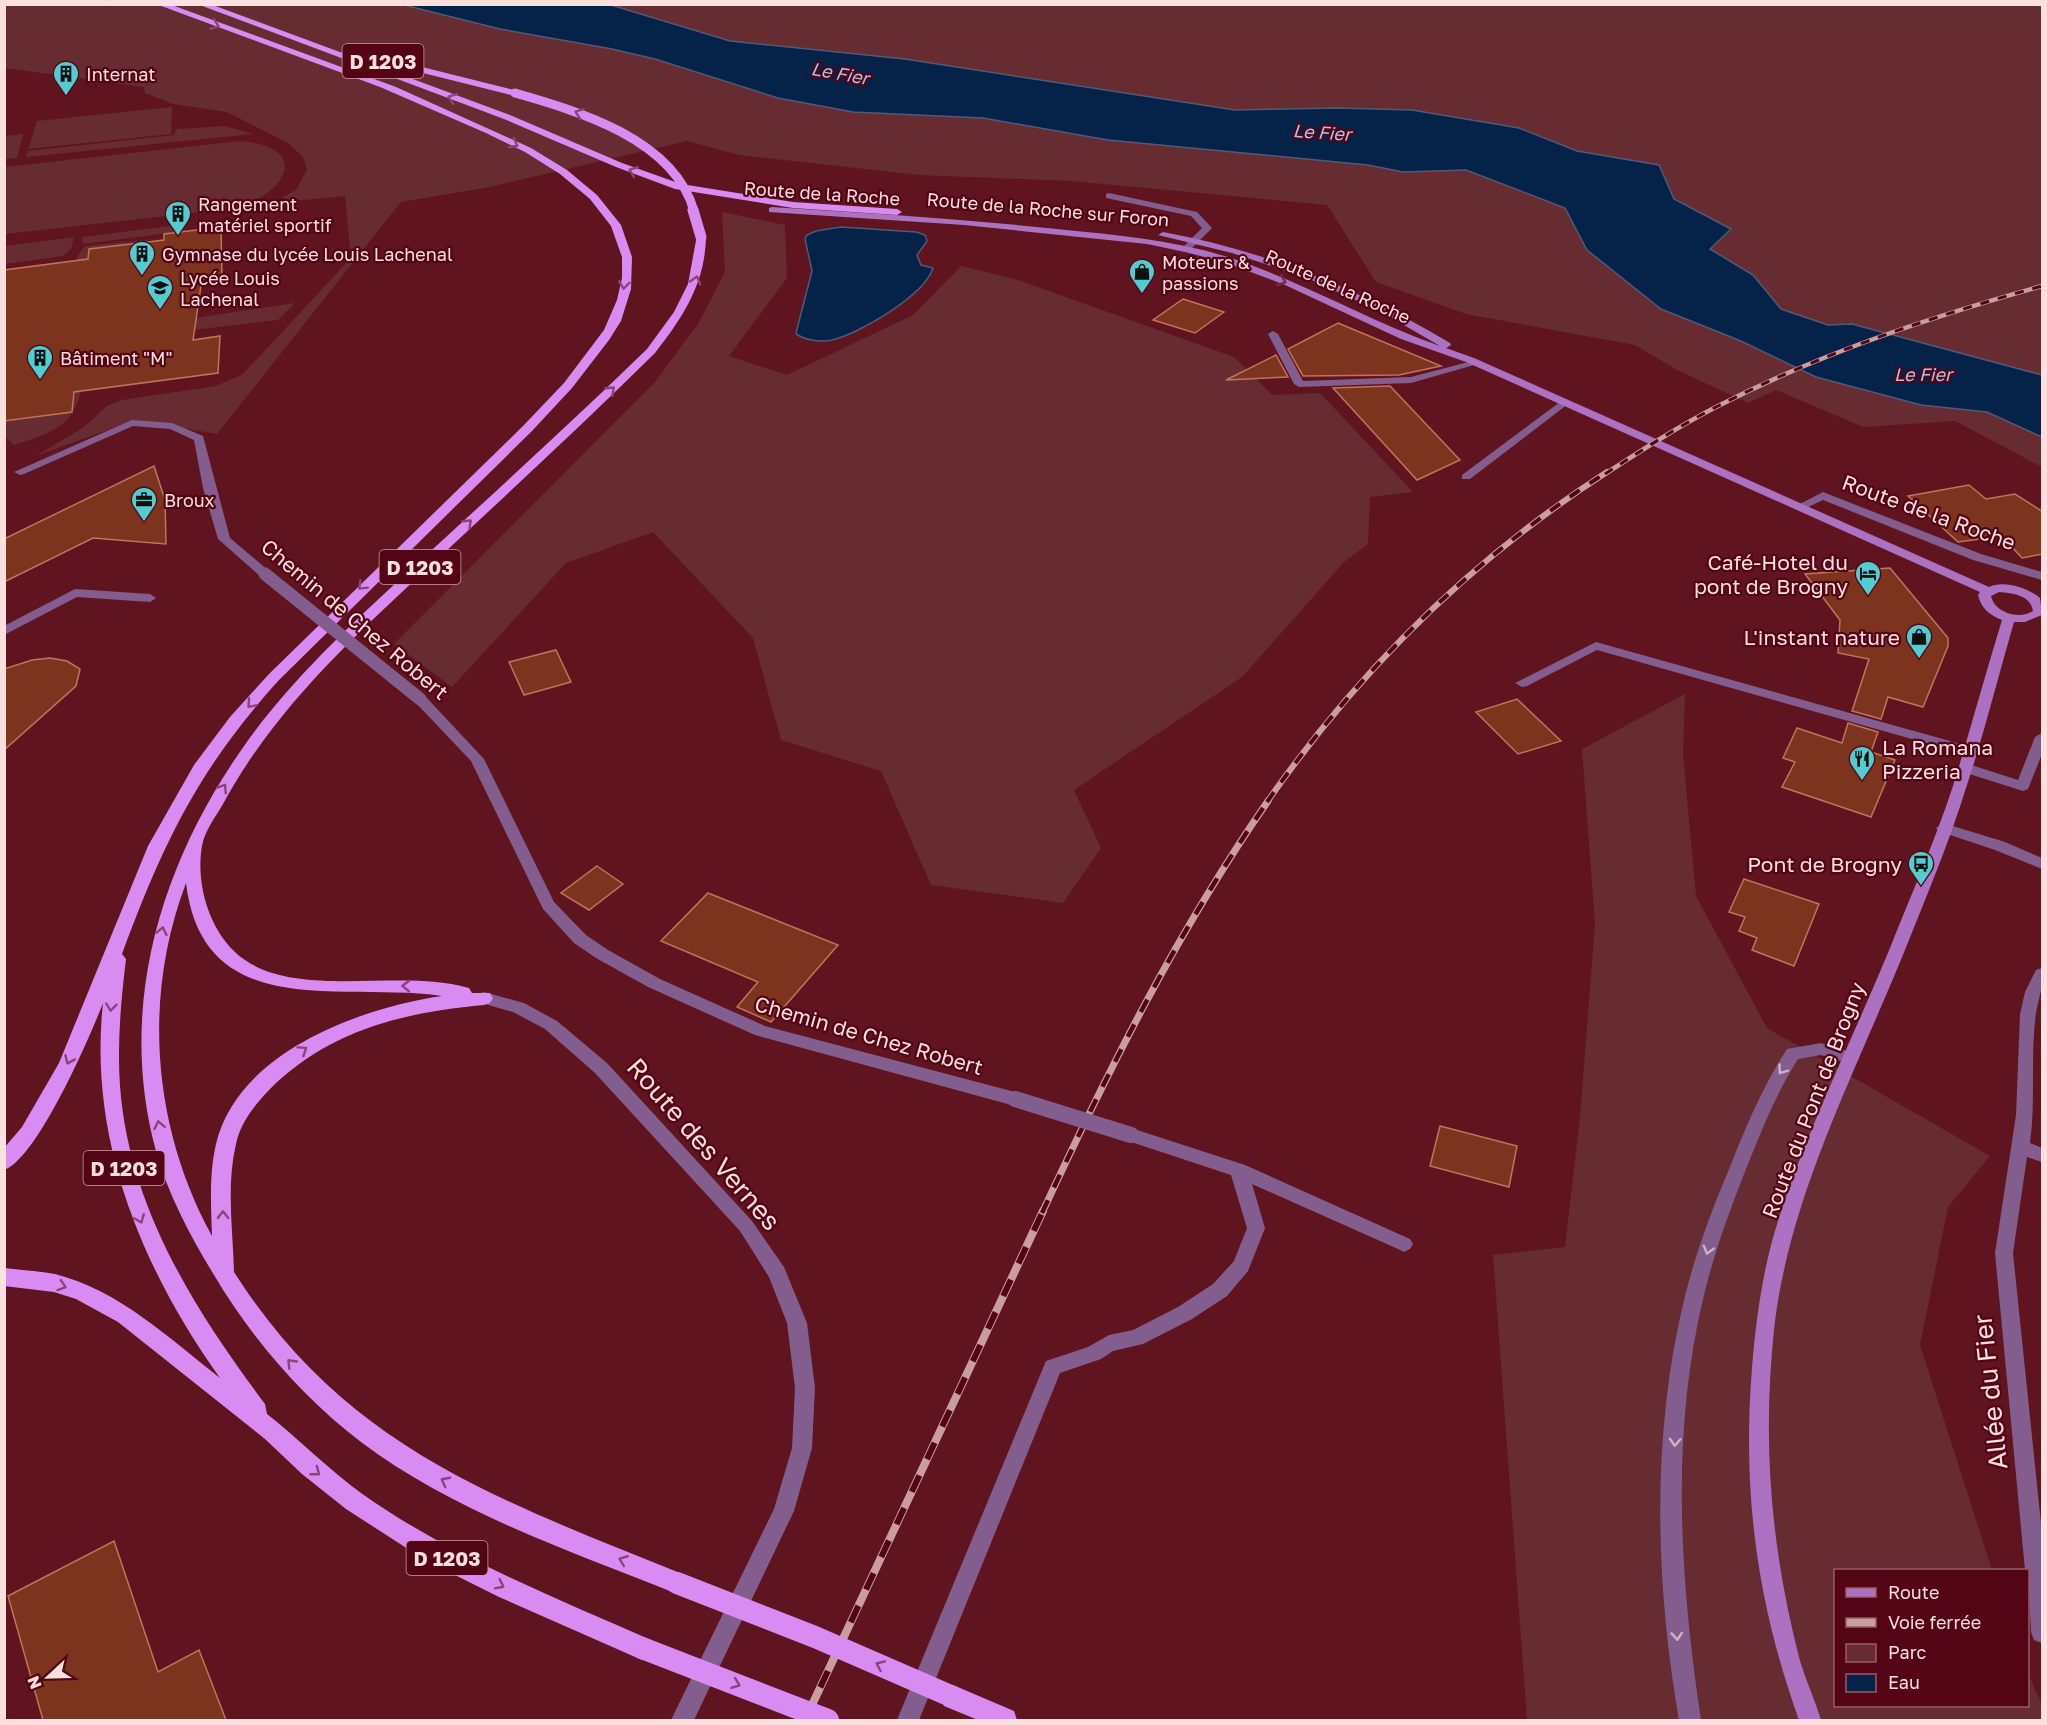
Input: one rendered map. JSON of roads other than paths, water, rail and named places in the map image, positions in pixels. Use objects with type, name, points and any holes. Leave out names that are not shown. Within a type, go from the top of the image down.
[{"type":"highway","name":"D 1203","points":[[160,4],[384,87],[502,137],[554,165],[601,202],[617,227],[627,257],[622,303],[607,336],[558,398],[366,582],[271,680],[239,717],[186,792],[145,869],[117,959],[109,1018],[109,1078],[117,1142],[134,1202],[176,1290],[203,1336],[273,1432],[310,1467],[354,1501],[433,1552],[507,1589],[642,1648],[828,1720]]},
{"type":"highway","name":"D 1203","points":[[201,4],[253,23],[365,57],[515,93],[588,116],[648,148],[675,173],[688,192],[697,214],[702,252],[694,287],[676,320],[651,351],[359,624],[303,681],[239,763],[195,840],[171,896],[154,964],[150,1014],[151,1065],[158,1118],[171,1169],[204,1241],[249,1313],[287,1359],[322,1394],[391,1450],[496,1508],[815,1637],[1005,1720]]},
{"type":"highway","name":"Route de la Roche","points":[[253,23],[332,55],[516,121],[619,165],[679,187],[793,205],[897,212]]},
{"type":"highway","name":"Route de la Roche","points":[[384,87],[511,128],[600,169],[649,187],[710,202],[772,210]]},
{"type":"highway","points":[[195,840],[194,885],[202,917],[217,946],[243,968],[266,978],[291,983],[416,986],[484,998]]},
{"type":"highway","points":[[4,1162],[33,1128],[55,1092],[145,869]]},
{"type":"highway","points":[[224,1274],[222,1182],[227,1142],[238,1117],[265,1082],[308,1046],[358,1022],[427,1003],[484,998]]},
{"type":"highway","points":[[4,1277],[54,1283],[83,1293],[125,1316],[273,1432]]},
{"type":"main road","name":"Route de la Roche","points":[[772,210],[986,224],[1147,242],[1227,260],[1289,283],[1405,337],[1473,362],[1802,506],[1989,591]]},
{"type":"main road","name":"Route de la Roche sur Foron","points":[[897,212],[1055,222],[1196,240]]},
{"type":"main road","name":"Route de la Roche","points":[[1196,240],[1275,264],[1391,313],[1473,362]]},
{"type":"main road","points":[[2008,589],[2040,602],[2036,616],[2009,617],[1989,608],[1984,595],[1989,591],[2008,589]]},
{"type":"main road","name":"Route du Pont de Brogny","points":[[1810,1720],[1790,1663],[1773,1588],[1761,1512],[1759,1408],[1765,1329],[1773,1278],[1787,1222],[1807,1166],[1898,947],[1968,760],[2009,617]]},
{"type":"street","points":[[1109,196],[1194,214],[1207,228],[1186,249]]},
{"type":"street","points":[[1273,334],[1299,384],[1411,380],[1473,362]]},
{"type":"street","points":[[1466,477],[1564,402]]},
{"type":"street","name":"Chemin de Chez Robert","points":[[20,472],[132,423],[172,426],[198,438],[224,539],[420,699],[477,759],[548,905],[580,939],[602,954],[654,983],[761,1032],[1015,1099],[1239,1170],[1404,1244]]},
{"type":"street","name":"Route de la Roche","points":[[1802,506],[1822,496],[1968,553],[2043,576]]},
{"type":"street","points":[[4,631],[75,593],[150,598]]},
{"type":"street","points":[[1522,683],[1596,646],[1968,760],[2023,786],[2043,737]]},
{"type":"street","points":[[1943,828],[2000,846],[2043,864]]},
{"type":"street","name":"Allée du Fier","points":[[2043,974],[2033,992],[2028,1014],[2025,1115],[2004,1253],[2043,1632]]},
{"type":"street","name":"Route des Vernes","points":[[484,998],[518,1007],[551,1025],[601,1068],[746,1226],[777,1273],[797,1323],[805,1388],[802,1448],[784,1511],[682,1720]]},
{"type":"street","points":[[1690,1720],[1678,1647],[1670,1530],[1678,1399],[1690,1314],[1715,1224],[1774,1081],[1793,1053],[1821,1049],[1851,1058]]},
{"type":"street","points":[[2019,1146],[2043,1155]]},
{"type":"street","points":[[908,1720],[1053,1367],[1094,1353],[1109,1343],[1136,1338],[1185,1313],[1220,1290],[1241,1265],[1256,1228],[1239,1170]]},
{"type":"water","name":"Le Fier","points":[[404,5],[611,5],[730,41],[905,59],[1235,110],[1337,108],[1412,110],[1519,128],[1577,151],[1659,165],[1674,199],[1731,229],[1710,249],[1753,275],[1781,309],[1828,325],[1852,324],[2042,375],[2042,437],[1987,412],[1921,405],[1816,377],[1741,341],[1661,309],[1587,250],[1565,208],[1466,170],[1403,172],[1368,165],[1108,140],[983,118],[853,112],[778,98],[655,59],[500,29]]},
{"type":"water","points":[[841,227],[916,232],[925,235],[927,241],[917,255],[921,265],[933,268],[918,290],[874,322],[832,340],[809,340],[796,334],[812,271],[805,239],[807,235],[816,231]]},
{"type":"railway","points":[[1605,474],[1703,414],[1796,369],[1959,310],[2042,286]]},
{"type":"railway","points":[[1267,802],[1302,753],[1340,707],[1421,620],[1510,542],[1607,472]]},
{"type":"railway","points":[[1042,1213],[1146,1002],[1204,900],[1268,801]]},
{"type":"railway","points":[[805,1720],[1043,1211]]},
{"type":"place","name":"Internat","points":[[66,97]]},
{"type":"place","name":"Rangement matériel sportif","points":[[178,237]]},
{"type":"place","name":"Gymnase du lycée Louis Lachenal","points":[[142,277]]},
{"type":"place","name":"Moteurs & passions","points":[[1142,295]]},
{"type":"place","name":"Lycée Louis Lachenal","points":[[160,311]]},
{"type":"place","name":"Bâtiment \"M\"","points":[[40,381]]},
{"type":"place","name":"Broux","points":[[144,523]]},
{"type":"place","name":"Café-Hotel du pont de Brogny","points":[[1868,597]]},
{"type":"place","name":"L'instant nature","points":[[1919,660]]},
{"type":"place","name":"La Romana Pizzeria","points":[[1862,782]]},
{"type":"place","name":"Pont de Brogny","points":[[1921,887]]}]
